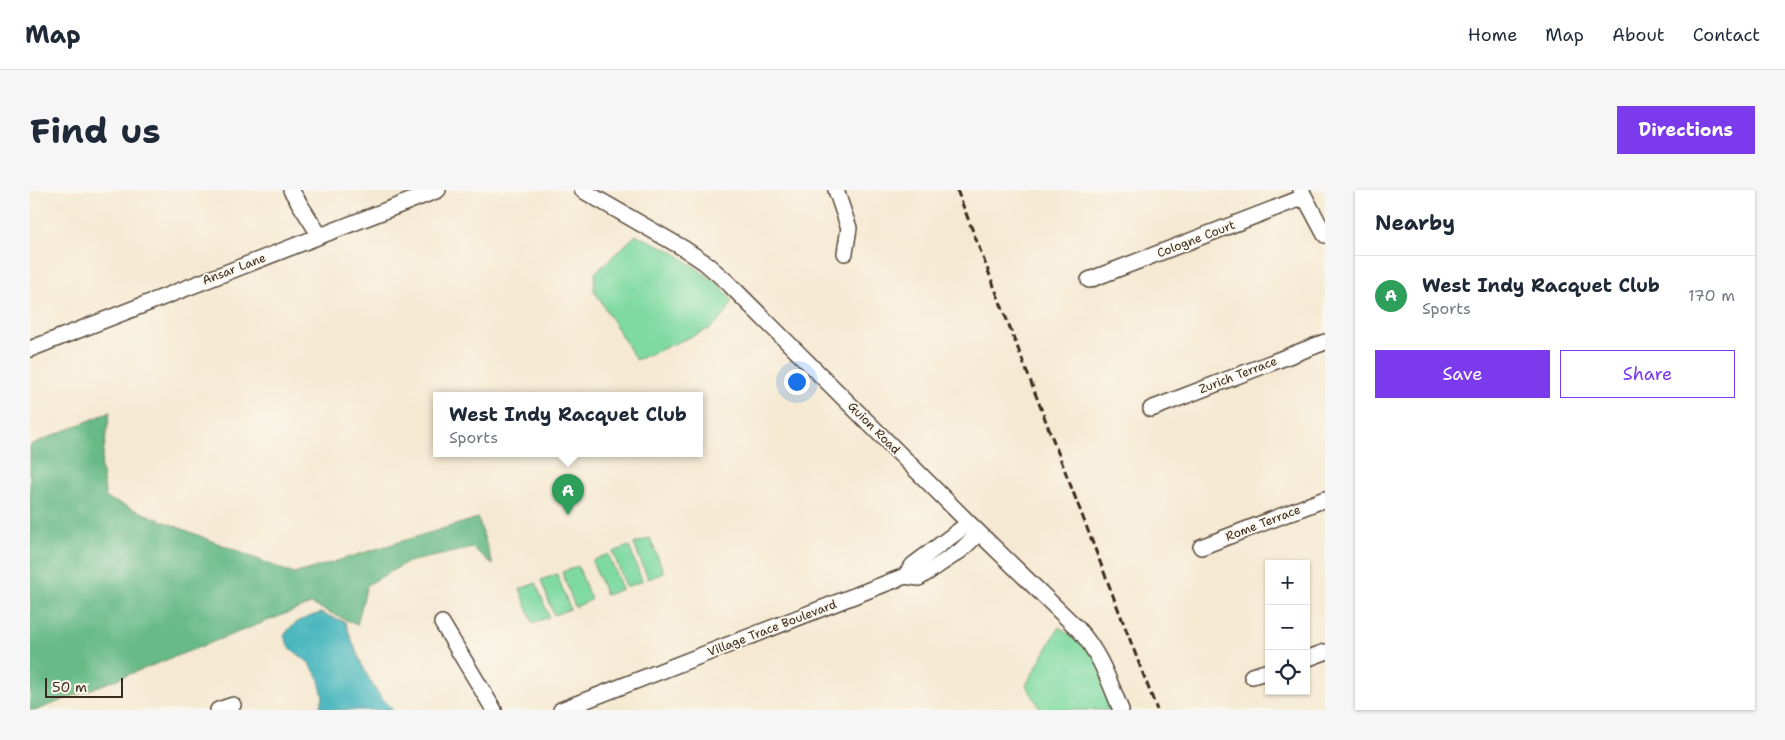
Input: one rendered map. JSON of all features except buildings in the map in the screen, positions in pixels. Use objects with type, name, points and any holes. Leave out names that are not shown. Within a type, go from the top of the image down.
[{"type":"street","points":[[290,190],[320,236]]},
{"type":"street","name":"Ansar Lane","points":[[30,349],[438,190]]},
{"type":"street","name":"Guion Road","points":[[582,190],[683,248],[715,271],[1085,637],[1101,661],[1121,710]]},
{"type":"street","points":[[836,190],[849,228],[845,254]]},
{"type":"street","points":[[1302,194],[1325,235]]},
{"type":"street","name":"Cologne Court","points":[[1089,280],[1302,194]]},
{"type":"street","name":"Zurich Terrace","points":[[1151,409],[1325,342]]},
{"type":"street","name":"Rome Terrace","points":[[1201,547],[1325,499]]},
{"type":"street","name":"Village Trace Boulevard","points":[[561,710],[905,576],[913,565],[974,528]]},
{"type":"street","points":[[442,624],[494,710]]},
{"type":"street","points":[[1310,658],[1325,652]]},
{"type":"street","points":[[1252,676],[1265,672]]},
{"type":"street","points":[[218,710],[233,705]]},
{"type":"green space","points":[[636,235],[672,251],[721,286],[732,300],[727,312],[711,328],[636,360],[594,290],[595,273]]},
{"type":"green space","points":[[110,412],[101,467],[106,498],[294,574],[478,518],[493,565],[473,548],[408,562],[367,585],[357,625],[311,604],[37,710],[30,710],[30,445]]},
{"type":"green space","points":[[650,538],[664,573],[648,579],[634,544]]},
{"type":"green space","points":[[629,546],[642,581],[626,587],[613,552]]},
{"type":"green space","points":[[608,554],[622,589],[606,595],[592,561]]},
{"type":"green space","points":[[578,566],[591,600],[575,607],[562,572]]},
{"type":"green space","points":[[557,574],[570,609],[554,615],[541,580]]},
{"type":"green space","points":[[536,583],[549,617],[533,623],[520,589]]},
{"type":"green space","points":[[1059,627],[1097,653],[1121,710],[1041,710],[1026,685]]},
{"type":"water","points":[[321,613],[345,622],[370,680],[384,701],[393,710],[319,710],[323,697],[318,677],[309,663],[289,647],[284,636],[291,627],[300,621]]},
{"type":"railway","points":[[957,190],[1157,710]]},
{"type":"place","name":"West Indy Racquet Club","points":[[568,515]]}]
